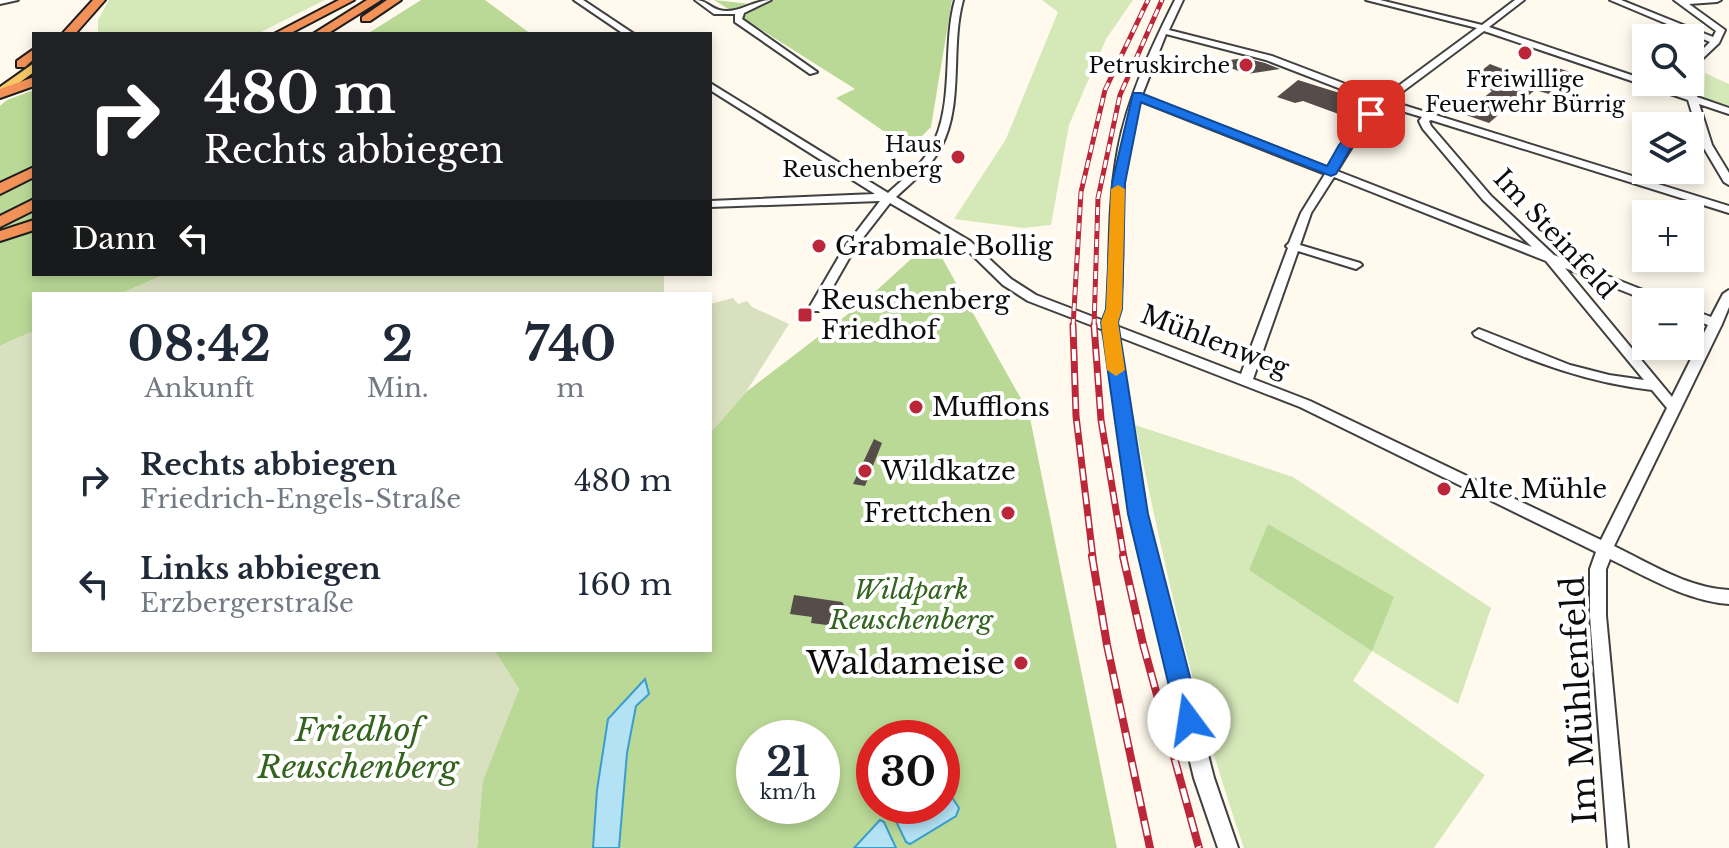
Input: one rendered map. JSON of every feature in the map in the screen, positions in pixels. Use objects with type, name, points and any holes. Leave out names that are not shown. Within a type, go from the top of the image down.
[{"type":"highway","points":[[56,32],[85,0]]},
{"type":"highway","points":[[70,32],[99,0]]},
{"type":"highway","points":[[284,32],[348,0]]},
{"type":"highway","points":[[322,32],[375,0]]},
{"type":"highway","points":[[345,32],[395,0]]},
{"type":"highway","points":[[0,94],[32,82]]},
{"type":"highway","points":[[0,189],[32,172]]},
{"type":"highway","points":[[0,206],[32,190]]},
{"type":"highway","points":[[0,222],[32,205]]},
{"type":"highway","points":[[0,236],[32,226]]},
{"type":"main road","points":[[0,80],[29,66]]},
{"type":"main road","points":[[0,94],[29,66]]},
{"type":"street","points":[[0,2],[14,0]]},
{"type":"street","points":[[578,0],[627,32]]},
{"type":"street","points":[[699,0],[717,12],[740,12],[767,0]]},
{"type":"street","points":[[815,308],[830,277],[874,213],[930,157],[950,103],[955,13],[959,0]]},
{"type":"street","points":[[1179,0],[1137,96],[1123,149],[1118,183],[1114,309],[1110,329],[1138,514],[1204,778],[1228,848]]},
{"type":"street","points":[[1370,0],[1485,28],[1729,111]]},
{"type":"street","points":[[1246,380],[1306,213],[1359,127],[1383,102],[1520,0]]},
{"type":"street","points":[[1614,0],[1717,43]]},
{"type":"street","points":[[1680,1],[1717,0]]},
{"type":"street","points":[[1680,1],[1721,30],[1717,43],[1696,60],[1692,98],[1707,145],[1729,182]]},
{"type":"street","points":[[740,12],[738,20],[813,72]]},
{"type":"street","points":[[1164,31],[1269,58],[1383,102],[1729,210]]},
{"type":"street","name":"Mühlenweg","points":[[712,87],[836,167],[891,196],[966,243],[1007,282],[1032,298],[1305,404],[1694,591],[1729,597]]},
{"type":"street","points":[[1137,96],[1632,290]]},
{"type":"street","name":"Im Steinfeld","points":[[1430,115],[1424,121],[1426,127],[1456,164],[1550,258],[1675,409]]},
{"type":"street","points":[[712,204],[891,196]]},
{"type":"street","points":[[1292,246],[1356,265]]},
{"type":"street","name":"Im Mühlenfeld","points":[[1618,848],[1598,616],[1598,569],[1729,294]]},
{"type":"street","points":[[1704,319],[1716,324]]},
{"type":"street","points":[[1479,333],[1560,369],[1623,384],[1657,386]]},
{"type":"green space","points":[[109,0],[325,0],[261,32],[98,32],[98,20]]},
{"type":"green space","points":[[421,0],[485,0],[528,32],[370,32]]},
{"type":"green space","points":[[714,0],[760,5],[774,0],[952,0],[931,127],[909,149],[836,98],[855,89]]},
{"type":"green space","points":[[1042,0],[1133,0],[1106,39],[1069,125],[1051,225],[1023,228],[954,219],[1006,139],[1058,12]]},
{"type":"green space","points":[[1705,73],[1729,84],[1729,106],[1704,98]]},
{"type":"green space","points":[[32,91],[32,276],[161,276],[125,292],[32,292],[32,332],[0,346],[0,106],[7,100]]},
{"type":"green space","name":"Wildpark Reuschenberg","points":[[932,240],[1029,413],[1117,848],[619,848],[627,753],[636,706],[649,694],[608,719],[597,790],[593,848],[477,848],[482,781],[519,689],[495,652],[712,652],[712,431],[746,392],[865,301]]},
{"type":"green space","points":[[161,276],[664,276],[664,292],[125,292]]},
{"type":"green space","points":[[733,298],[738,304],[747,301],[752,307],[789,324],[746,392],[712,431],[712,303]]},
{"type":"green space","name":"Friedhof Reuschenberg","points":[[32,332],[32,652],[495,652],[519,689],[483,781],[477,848],[0,848],[0,346]]},
{"type":"green space","points":[[1135,425],[1293,477],[1491,608],[1458,704],[1372,651],[1353,681],[1485,775],[1434,848],[1244,848],[1196,691]]},
{"type":"green space","points":[[1268,524],[1394,597],[1372,651],[1249,570]]},
{"type":"water","points":[[645,679],[649,694],[636,706],[627,753],[619,848],[593,848],[597,790],[608,719]]},
{"type":"water","points":[[876,824],[885,824],[896,848],[854,848]]},
{"type":"water","points":[[897,824],[943,824],[910,844]]},
{"type":"building","name":"Petruskirche","points":[[1245,58],[1280,69],[1247,74],[1214,62]]},
{"type":"building","points":[[1490,64],[1531,80],[1549,65],[1573,73],[1549,94],[1535,90],[1522,101],[1517,99],[1489,123],[1463,114],[1492,91],[1488,89],[1499,80],[1481,71]]},
{"type":"building","points":[[1298,80],[1362,100],[1358,103],[1363,105],[1351,115],[1344,116],[1303,101],[1295,103],[1277,97]]},
{"type":"building","name":"Wildkatze","points":[[874,439],[882,443],[865,486],[853,484]]},
{"type":"building","points":[[794,595],[842,602],[847,609],[843,627],[811,623],[812,617],[790,614]]},
{"type":"railway","points":[[1073,326],[1081,192],[1105,90],[1148,0]]},
{"type":"railway","points":[[1094,326],[1098,198],[1120,95],[1162,0]]},
{"type":"railway","points":[[1073,326],[1076,416],[1093,558]]},
{"type":"railway","points":[[1094,326],[1101,420],[1124,558]]},
{"type":"railway","points":[[1092,556],[1107,645],[1150,848]]},
{"type":"railway","points":[[1123,556],[1143,644],[1199,848]]},
{"type":"slow traffic","points":[[1116,370],[1110,317],[1114,309],[1118,189]]},
{"type":"place","name":"Freiwillige Feuerwehr Bürrig","points":[[1525,53]]},
{"type":"place","name":"Petruskirche","points":[[1246,65]]},
{"type":"place","name":"Haus Reuschenberg","points":[[958,157]]},
{"type":"place","name":"Grabmale Bollig","points":[[819,246]]},
{"type":"place","name":"Reuschenberg Friedhof","points":[[805,315]]},
{"type":"place","name":"Mufflons","points":[[916,407]]},
{"type":"place","name":"Wildkatze","points":[[865,471]]},
{"type":"place","name":"Alte Mühle","points":[[1444,489]]},
{"type":"place","name":"Frettchen","points":[[1008,513]]},
{"type":"place","name":"Waldameise","points":[[1021,663]]},
{"type":"route","points":[[1189,720],[1138,514],[1110,322],[1114,309],[1118,183],[1134,105],[1137,96],[1331,172],[1344,148],[1371,114]]}]
